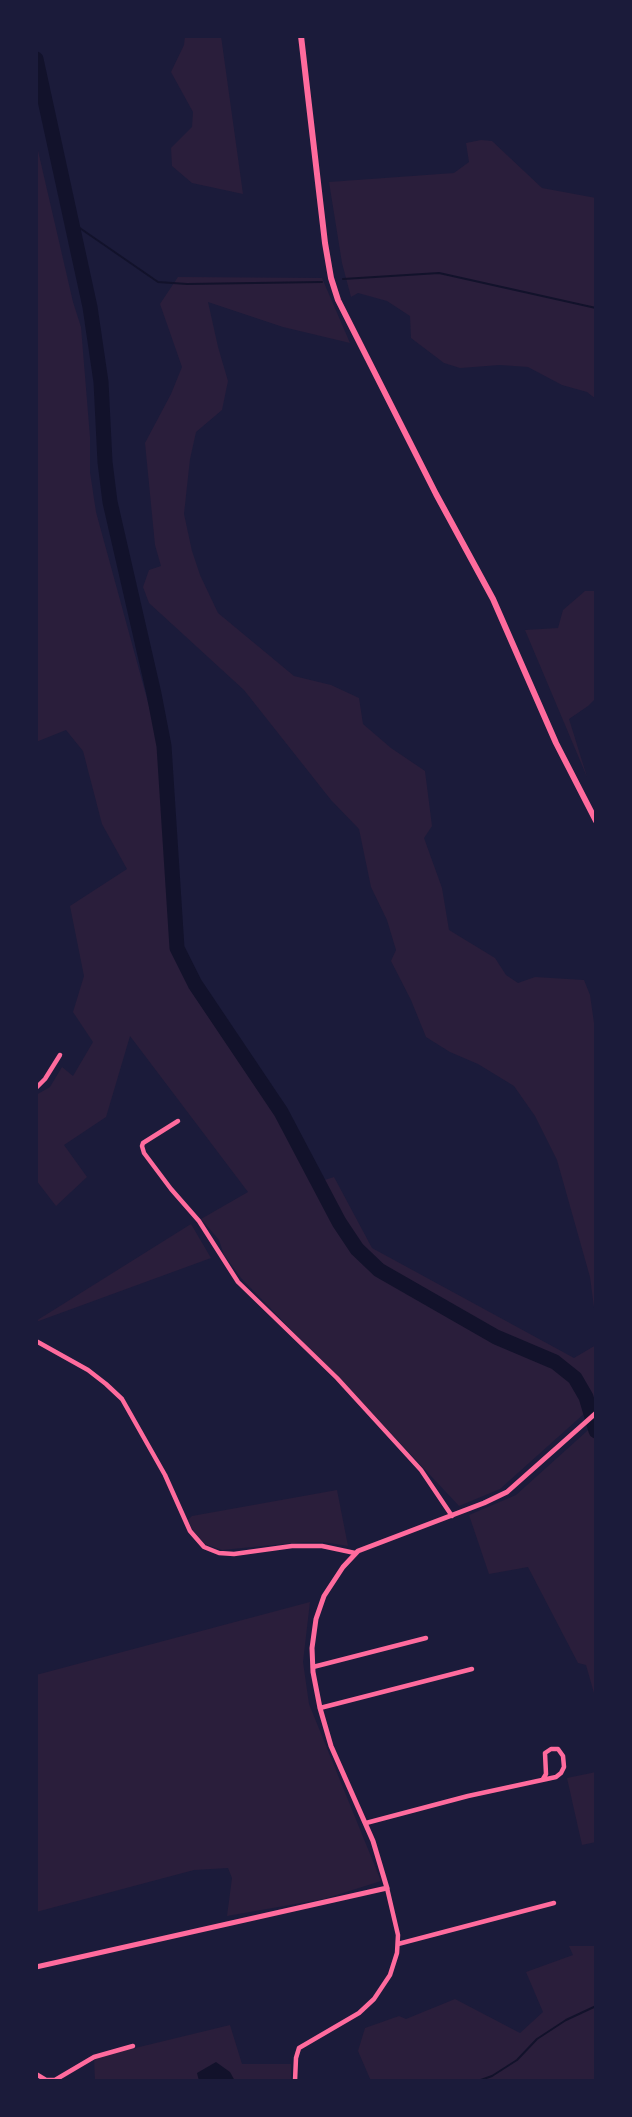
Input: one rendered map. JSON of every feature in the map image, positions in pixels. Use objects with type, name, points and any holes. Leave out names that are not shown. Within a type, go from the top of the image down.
[{"type":"main road","points":[[301,36],[325,243],[331,278],[338,300],[436,494],[493,599],[556,742],[596,821]]},
{"type":"street","points":[[36,1088],[45,1079],[60,1055]]},
{"type":"street","points":[[178,1121],[143,1143],[144,1153],[199,1221],[238,1282],[337,1378],[407,1455],[433,1487],[452,1516]]},
{"type":"street","points":[[36,1341],[88,1370],[122,1399],[165,1475],[190,1531],[204,1547],[219,1553],[234,1554],[292,1546],[322,1546],[355,1553]]},
{"type":"street","points":[[295,2081],[299,2048],[346,2021],[374,1999],[392,1970],[398,1944],[396,1926],[380,1860],[331,1746],[320,1708],[313,1667],[314,1631],[319,1608],[330,1585],[355,1553],[507,1492],[596,1413]]},
{"type":"street","points":[[313,1667],[426,1638]]},
{"type":"street","points":[[320,1708],[472,1669]]},
{"type":"street","points":[[366,1823],[462,1797],[556,1777],[563,1770],[563,1760],[559,1750],[554,1748],[545,1753],[546,1774],[543,1779]]},
{"type":"street","points":[[36,1967],[387,1888]]},
{"type":"street","points":[[398,1944],[554,1903]]},
{"type":"street","points":[[36,2074],[46,2080],[56,2080],[94,2057],[134,2046]]},
{"type":"shaded area","points":[[185,36],[221,36],[243,194],[192,183],[172,166],[171,148],[192,127],[193,112],[171,72],[184,45]]},
{"type":"shaded area","points":[[481,140],[492,141],[542,188],[596,198],[596,399],[587,392],[562,385],[528,367],[500,365],[460,368],[444,363],[411,338],[410,316],[387,301],[358,293],[351,297],[342,263],[329,182],[454,173],[469,162],[466,143]]},
{"type":"shaded area","points":[[36,142],[73,302],[81,327],[90,437],[90,472],[96,512],[158,739],[171,934],[190,989],[285,1130],[312,1184],[334,1177],[372,1248],[574,1358],[596,1345],[596,1403],[500,1489],[459,1506],[241,1278],[224,1255],[219,1240],[201,1219],[248,1192],[130,1036],[106,1117],[64,1145],[87,1177],[56,1206],[36,1180],[36,1095],[50,1087],[62,1067],[73,1076],[93,1042],[73,1012],[84,976],[70,906],[127,869],[102,824],[83,751],[66,730],[36,742]]},
{"type":"shaded area","points":[[178,277],[322,278],[350,343],[283,327],[208,302],[228,381],[222,410],[196,432],[190,459],[184,514],[192,551],[200,575],[218,613],[294,676],[331,685],[359,698],[363,724],[391,748],[425,771],[432,826],[424,838],[442,888],[449,930],[495,958],[506,975],[518,983],[535,977],[584,980],[590,995],[596,1037],[596,1323],[590,1277],[557,1160],[535,1116],[514,1086],[426,1037],[411,1000],[391,961],[396,950],[387,920],[371,887],[359,829],[331,800],[244,690],[149,603],[143,587],[149,570],[161,566],[155,545],[145,443],[171,394],[182,367],[160,304]]},
{"type":"shaded area","points":[[585,591],[596,591],[596,698],[569,719],[587,777],[525,630],[558,628],[563,610]]},
{"type":"shaded area","points":[[191,1224],[211,1258],[36,1322],[36,1321]]},
{"type":"shaded area","points":[[596,1423],[596,1700],[586,1665],[578,1663],[528,1567],[489,1574],[469,1515],[516,1495]]},
{"type":"shaded area","points":[[337,1490],[348,1546],[304,1542],[222,1550],[205,1544],[193,1531],[188,1520],[192,1516]]},
{"type":"shaded area","points":[[310,1602],[303,1662],[309,1704],[381,1881],[324,1899],[227,1916],[232,1878],[228,1868],[194,1870],[36,1912],[36,1675]]},
{"type":"shaded area","points":[[596,1772],[596,1842],[582,1845],[567,1778]]},
{"type":"shaded area","points":[[569,1946],[596,1946],[596,2081],[371,2081],[358,2051],[365,2028],[399,2016],[406,2019],[455,1999],[520,2033],[543,2012],[526,1972],[573,1955]]},
{"type":"shaded area","points":[[230,2025],[242,2064],[291,2064],[291,2081],[95,2081],[94,2058]]},
{"type":"shaded area","points":[[216,2062],[230,2072],[235,2081],[199,2081],[197,2073]]},
{"type":"waterway","points":[[36,59],[90,307],[101,382],[105,462],[110,502],[164,746],[177,948],[195,984],[281,1112],[339,1222],[357,1249],[379,1270],[496,1337],[555,1362],[575,1378],[586,1397],[596,1431]]},
{"type":"waterway","points":[[71,222],[158,282],[187,284],[322,282]]},
{"type":"waterway","points":[[343,279],[439,273],[596,308]]},
{"type":"waterway","points":[[478,2081],[492,2076],[517,2060],[537,2039],[566,2020],[596,2006]]}]
